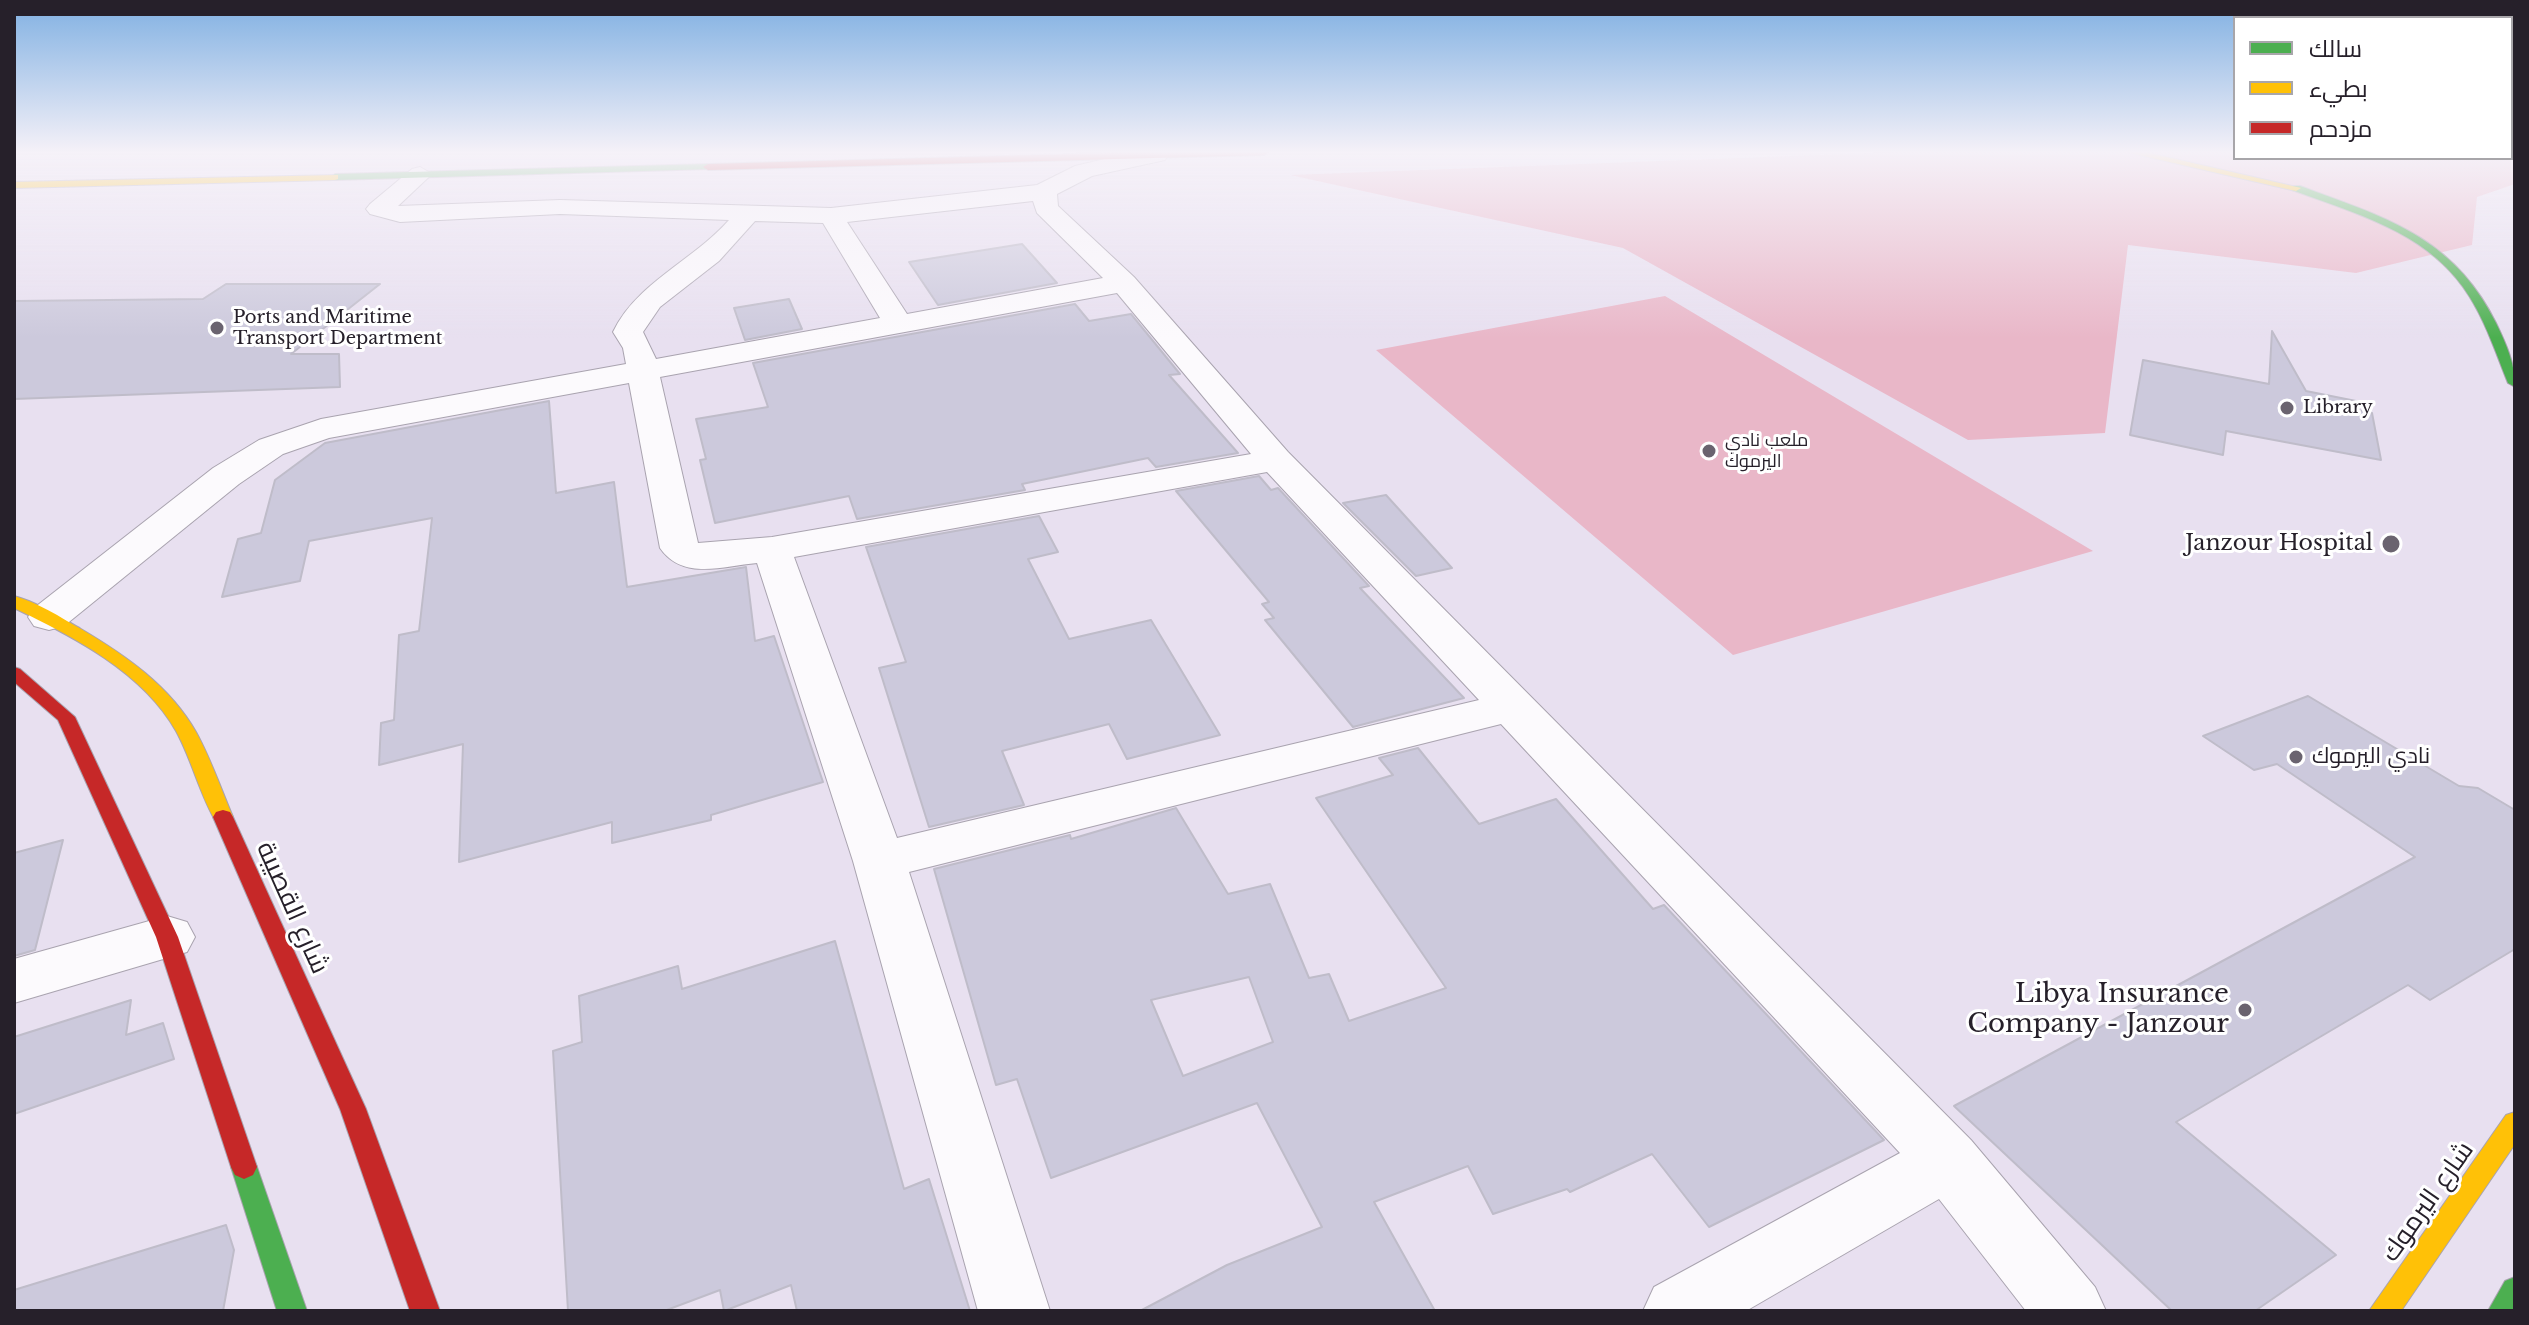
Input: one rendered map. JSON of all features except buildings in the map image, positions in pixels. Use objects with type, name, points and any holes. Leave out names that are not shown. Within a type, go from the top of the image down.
[{"type":"main road","points":[[2361,214],[2426,246],[2454,268],[2479,302],[2515,383]]},
{"type":"main road","name":"شارع القصيبة","points":[[14,601],[49,617],[136,674],[179,719],[353,1109],[425,1311]]},
{"type":"main road","points":[[14,673],[66,717],[167,937],[292,1311]]},
{"type":"main road","name":"شارع اليرموك","points":[[2384,1311],[2515,1123]]},
{"type":"main road","points":[[2503,1311],[2515,1291]]},
{"type":"street","points":[[720,214],[850,214]]},
{"type":"street","points":[[1052,214],[1124,283],[1275,460],[1948,1160],[2070,1311]]},
{"type":"street","points":[[747,215],[707,258],[632,319],[628,332],[638,348],[680,548],[694,558],[708,559],[772,549],[1275,460]]},
{"type":"street","points":[[831,216],[898,323]]},
{"type":"street","points":[[49,617],[226,476],[271,447],[358,420],[1124,283]]},
{"type":"street","points":[[772,549],[879,861],[1014,1311]]},
{"type":"street","points":[[879,861],[1512,707]]},
{"type":"street","points":[[14,981],[167,937]]},
{"type":"street","points":[[1679,1311],[1948,1160]]},
{"type":"shaded area","points":[[1467,214],[2475,214],[2472,245],[2356,273],[2128,245],[2105,433],[1968,440],[1623,248]]},
{"type":"shaded area","name":"ملعب نادي اليرموك","points":[[1665,296],[2093,551],[1733,655],[1376,350]]},
{"type":"traffic: fast","points":[[2366,214],[2411,235],[2450,264],[2481,306],[2515,383]]},
{"type":"traffic: fast","points":[[244,1167],[292,1311]]},
{"type":"traffic: fast","points":[[2503,1311],[2515,1291]]},
{"type":"traffic: slow","points":[[14,601],[104,652],[166,702],[192,743],[223,817]]},
{"type":"traffic: slow","points":[[2384,1311],[2515,1123]]},
{"type":"traffic: jam","points":[[14,673],[66,717],[167,937],[244,1167]]},
{"type":"traffic: jam","points":[[223,817],[353,1109],[425,1311]]},
{"type":"place","name":"Ports and Maritime Transport Department","points":[[217,328]]},
{"type":"place","name":"Library","points":[[2287,408]]},
{"type":"place","name":"ملعب نادي اليرموك","points":[[1709,451]]},
{"type":"place","name":"Janzour Hospital","points":[[2391,544]]},
{"type":"place","name":"نادي اليرموك","points":[[2296,757]]},
{"type":"place","name":"Libya Insurance Company - Janzour","points":[[2245,1010]]}]
